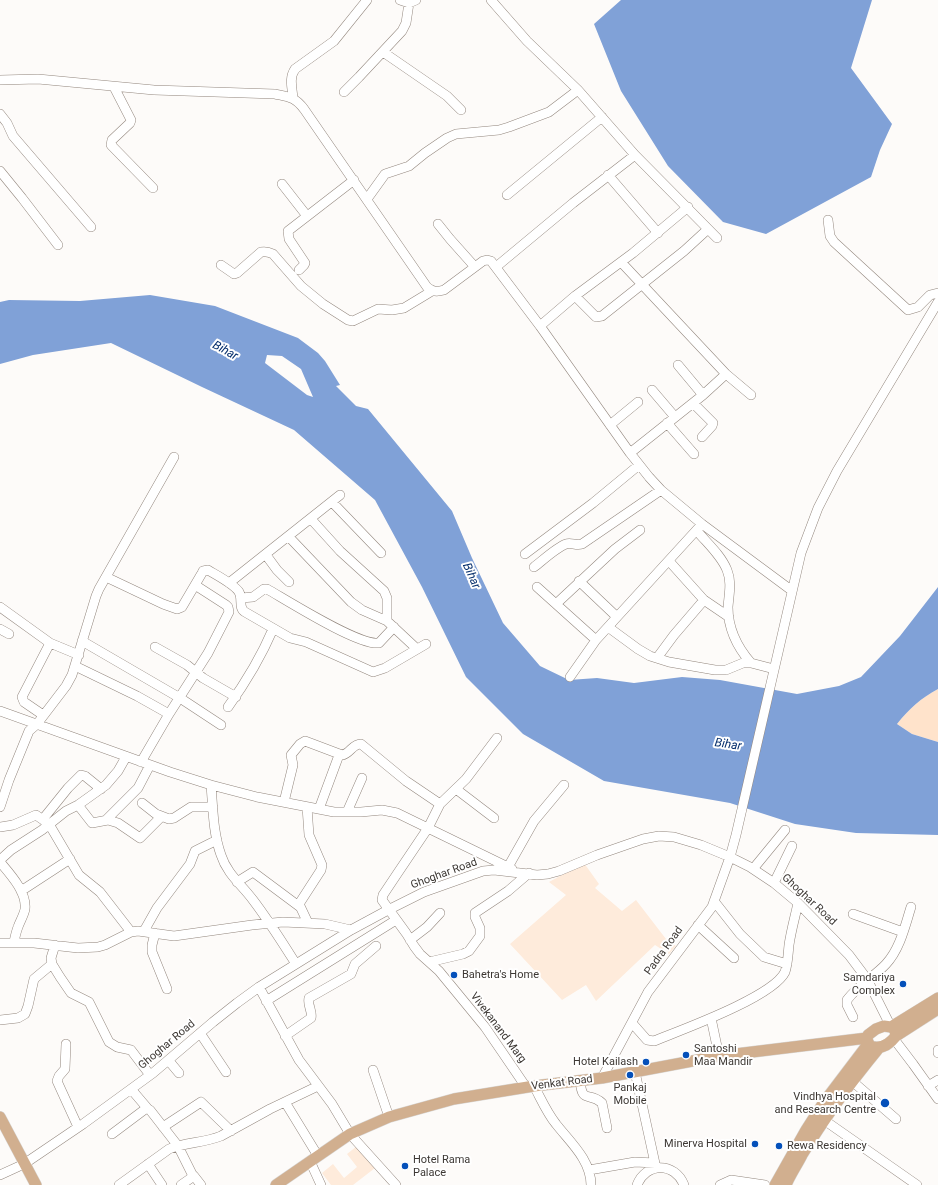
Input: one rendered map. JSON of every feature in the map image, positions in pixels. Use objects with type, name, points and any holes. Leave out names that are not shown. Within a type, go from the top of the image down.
[{"type":"main road","points":[[786,1185],[808,1145],[852,1081],[879,1048],[884,1046],[894,1034],[938,998]]},
{"type":"main road","points":[[894,1034],[938,1009]]},
{"type":"main road","name":"Venkat Road","points":[[879,1048],[870,1046],[868,1035],[876,1029],[884,1026],[894,1034]]},
{"type":"main road","name":"Venkat Road","points":[[276,1185],[350,1134],[389,1117],[454,1099],[530,1086],[602,1078],[719,1056],[868,1041]]},
{"type":"main road","points":[[775,1185],[806,1130],[824,1102],[868,1041]]},
{"type":"main road","points":[[0,1117],[36,1185]]},
{"type":"street","points":[[293,98],[291,80],[295,69],[334,41],[367,0]]},
{"type":"street","points":[[344,92],[383,52],[404,26],[413,1],[400,0]]},
{"type":"street","points":[[491,0],[527,41],[578,90],[635,155],[717,238]]},
{"type":"street","points":[[383,52],[447,96],[461,110]]},
{"type":"street","points":[[0,80],[38,79],[154,90],[275,94],[293,98],[299,102],[427,287],[432,291]]},
{"type":"street","points":[[114,87],[130,120],[130,123],[112,140],[111,145],[153,188]]},
{"type":"street","points":[[367,199],[385,174],[409,166],[446,138],[456,134],[499,130],[509,127],[549,112],[578,90]]},
{"type":"street","points":[[0,114],[8,123],[14,136],[91,227]]},
{"type":"street","points":[[507,195],[602,117]]},
{"type":"street","points":[[496,268],[608,175],[635,155]]},
{"type":"street","points":[[0,171],[58,245]]},
{"type":"street","points":[[608,175],[658,233]]},
{"type":"street","points":[[299,270],[305,263],[289,239],[288,234],[290,229],[354,180]]},
{"type":"street","points":[[282,184],[308,216]]},
{"type":"street","points":[[540,326],[575,296],[658,233],[688,207]]},
{"type":"street","points":[[828,220],[830,236],[834,242],[908,310],[918,308],[930,295],[938,293]]},
{"type":"street","points":[[438,224],[475,267]]},
{"type":"street","points":[[575,296],[593,315],[599,317],[602,316],[684,251],[708,229]]},
{"type":"street","points":[[221,265],[234,274],[261,252],[269,252],[273,254],[301,286],[336,312],[348,320],[353,321],[378,309],[392,310],[404,308],[432,291],[444,290],[483,261],[491,261],[540,326],[630,453],[661,490],[699,527],[791,590]]},
{"type":"street","points":[[621,262],[726,374],[751,394]]},
{"type":"street","name":"Padra Road","points":[[602,1078],[648,992],[712,907],[730,857],[736,835],[791,590],[806,537],[823,497],[938,302]]},
{"type":"street","points":[[678,365],[703,394]]},
{"type":"street","points":[[630,453],[693,403],[726,374]]},
{"type":"street","points":[[652,390],[694,454]]},
{"type":"street","points":[[610,425],[638,402]]},
{"type":"street","points":[[693,403],[713,423],[702,437]]},
{"type":"street","points":[[0,808],[9,780],[28,734],[66,686],[76,666],[96,596],[174,457]]},
{"type":"street","points":[[525,554],[593,503],[639,465]]},
{"type":"street","points":[[534,567],[564,544],[582,544],[661,490]]},
{"type":"street","points":[[229,584],[340,495]]},
{"type":"street","points":[[332,502],[381,553]]},
{"type":"street","points":[[241,598],[253,597],[262,590],[267,589],[348,634],[373,643],[379,643],[390,624],[387,598],[384,591],[340,551],[310,519]]},
{"type":"street","points":[[570,677],[596,640],[699,527]]},
{"type":"street","points":[[699,527],[727,571],[730,589],[729,617],[732,632],[737,644],[751,663]]},
{"type":"street","points":[[556,604],[615,549],[640,530]]},
{"type":"street","points":[[289,537],[351,602],[362,610],[390,624],[417,649]]},
{"type":"street","points":[[266,555],[276,570],[289,582]]},
{"type":"street","points":[[669,561],[704,600],[729,617]]},
{"type":"street","points":[[106,577],[177,609],[182,607],[205,570],[238,590],[241,598],[242,611],[290,638],[306,642],[373,672],[385,668],[426,644]]},
{"type":"street","points":[[579,582],[617,617]]},
{"type":"street","points":[[106,820],[114,810],[138,788],[145,764],[169,714],[210,649],[228,612],[229,609],[226,605],[195,584]]},
{"type":"street","points":[[537,588],[596,640]]},
{"type":"street","points":[[657,658],[674,635],[704,600]]},
{"type":"street","points":[[0,607],[50,643],[79,655]]},
{"type":"street","points":[[608,627],[638,649],[668,662],[715,670],[726,670],[743,663],[751,663],[773,673]]},
{"type":"street","points":[[0,629],[9,634]]},
{"type":"street","points":[[228,707],[261,657],[273,629]]},
{"type":"street","points":[[82,641],[180,698],[221,725]]},
{"type":"street","points":[[43,715],[24,702],[22,696],[50,643]]},
{"type":"street","points":[[155,647],[187,665],[236,697]]},
{"type":"street","points":[[76,666],[137,696],[169,714]]},
{"type":"street","points":[[0,711],[145,764],[211,785],[319,809],[347,812],[382,810],[391,811],[512,869],[534,821],[564,785]]},
{"type":"street","points":[[388,910],[382,900],[383,895],[428,828],[440,804],[472,773],[497,738]]},
{"type":"street","points":[[284,802],[293,764],[291,755],[300,744],[307,742],[339,755],[346,754],[356,744],[363,745],[406,781],[440,804]]},
{"type":"street","points":[[319,809],[339,755]]},
{"type":"street","points":[[14,942],[25,908],[24,898],[0,861],[11,850],[46,822],[78,805],[101,789],[114,776],[126,756]]},
{"type":"street","points":[[46,822],[68,788],[81,775],[85,776],[101,789]]},
{"type":"street","points":[[347,812],[362,778]]},
{"type":"street","points":[[211,785],[217,840],[226,866],[270,923],[296,964]]},
{"type":"street","points":[[456,789],[494,818]]},
{"type":"street","points":[[142,803],[166,819],[171,819],[191,807],[213,807]]},
{"type":"street","points":[[78,805],[92,823],[106,820],[118,823],[140,838],[161,817]]},
{"type":"street","points":[[300,906],[300,903],[321,870],[322,865],[309,835],[307,807]]},
{"type":"street","points":[[0,828],[14,825],[33,816],[37,816],[46,822],[79,875],[100,892],[131,932]]},
{"type":"street","points":[[753,869],[785,830]]},
{"type":"street","name":"Ghoghar Road","points":[[0,1175],[24,1164],[150,1076],[200,1033],[258,987],[351,930],[388,910],[424,892],[483,871],[512,869],[528,873],[548,874],[643,838],[659,836],[674,836],[688,840],[730,857],[753,869],[774,883],[798,903],[849,955],[867,979],[894,1034],[938,1099]]},
{"type":"street","points":[[144,931],[157,908],[190,864],[195,851],[217,840]]},
{"type":"street","points":[[774,883],[792,846]]},
{"type":"street","points":[[20,891],[70,859]]},
{"type":"street","points":[[237,882],[253,872],[300,906],[308,923]]},
{"type":"street","points":[[429,962],[463,954],[469,951],[480,936],[480,928],[475,913],[508,891],[528,873]]},
{"type":"street","points":[[714,901],[740,934],[760,954],[772,960],[787,964]]},
{"type":"street","points":[[632,1023],[643,1037],[651,1041],[711,1018],[750,999],[776,982],[782,976],[787,964],[789,944],[798,903]]},
{"type":"street","points":[[853,1017],[847,1005],[847,1000],[867,979],[885,965],[890,959],[899,943],[911,907]]},
{"type":"street","name":"Vivekanand Marg","points":[[388,910],[420,954],[439,971],[481,1022],[530,1086],[555,1123],[582,1157],[589,1170]]},
{"type":"street","points":[[410,940],[440,913]]},
{"type":"street","points":[[853,914],[903,932]]},
{"type":"street","points":[[266,1001],[396,920]]},
{"type":"street","points":[[0,943],[14,942],[78,948],[98,947],[131,932],[144,931],[174,936],[270,923],[308,923],[330,925],[351,930]]},
{"type":"street","points":[[698,925],[734,958]]},
{"type":"street","points":[[155,933],[152,952],[167,990]]},
{"type":"street","points":[[55,945],[51,955],[52,964],[71,993],[90,1003],[109,1042],[117,1047],[131,1050],[150,1076]]},
{"type":"street","points":[[285,1036],[311,1018],[312,1016],[308,1002],[309,998],[351,974],[355,964],[376,946]]},
{"type":"street","points":[[0,1020],[18,1018],[25,1014],[28,1006],[32,981],[52,964]]},
{"type":"street","points":[[258,987],[299,1060],[332,1104],[350,1134],[396,1185]]},
{"type":"street","points":[[711,1018],[719,1056]]},
{"type":"street","points":[[200,1033],[226,1072]]},
{"type":"street","points":[[66,1044],[65,1069],[59,1076],[57,1082],[78,1127]]},
{"type":"street","points":[[169,1061],[179,1073]]},
{"type":"street","points":[[373,1070],[389,1117]]},
{"type":"street","points":[[635,1072],[655,1166]]},
{"type":"street","points":[[580,1080],[581,1092],[584,1096],[594,1098],[602,1103],[607,1128]]},
{"type":"street","points":[[928,1086],[938,1080]]},
{"type":"street","points":[[852,1081],[896,1119]]},
{"type":"street","points":[[119,1185],[163,1153],[178,1146],[214,1139],[270,1109],[318,1086]]},
{"type":"street","points":[[131,1089],[178,1146],[193,1176],[195,1176],[201,1185]]},
{"type":"street","points":[[163,1127],[201,1102],[231,1131]]},
{"type":"street","points":[[285,1102],[314,1159],[321,1185]]},
{"type":"street","points":[[112,1134],[144,1110],[148,1109]]},
{"type":"street","points":[[824,1120],[917,1185]]},
{"type":"street","points":[[591,1185],[589,1170],[635,1162],[666,1168],[675,1172],[682,1179],[684,1185]]},
{"type":"street","points":[[148,1164],[162,1185]]},
{"type":"street","points":[[637,1185],[639,1179],[655,1166]]},
{"type":"street","points":[[181,1185],[193,1176]]},
{"type":"street","points":[[720,1185],[731,1180],[766,1185]]},
{"type":"shaded area","points":[[938,689],[938,742],[912,734],[897,724],[916,704]]},
{"type":"shaded area","points":[[584,863],[599,884],[595,888],[622,911],[636,900],[666,939],[676,946],[669,954],[655,945],[596,1001],[586,985],[562,1000],[510,944],[566,895],[549,882]]},
{"type":"shaded area","points":[[357,1146],[375,1168],[353,1185],[331,1185],[322,1173],[333,1164],[344,1178],[357,1167],[347,1154]]},
{"type":"water","points":[[621,0],[872,0],[851,68],[892,124],[880,150],[871,177],[766,234],[723,222],[668,166],[621,91],[594,24]]},
{"type":"water","name":"Bihar","points":[[150,295],[215,306],[298,338],[318,353],[325,361],[340,385],[336,386],[356,406],[368,409],[452,511],[472,558],[503,623],[540,666],[569,680],[597,678],[634,683],[682,677],[720,680],[797,694],[839,686],[861,677],[900,636],[938,587],[938,689],[916,704],[897,724],[912,734],[938,742],[938,835],[856,833],[795,824],[730,803],[604,781],[523,734],[466,677],[422,587],[375,500],[294,430],[111,343],[33,355],[0,364],[0,302],[9,300],[80,301]],"holes":[[[267,355],[282,356],[301,369],[313,397],[307,395],[265,363]]]},
{"type":"place","name":"Bahetra's Home","points":[[454,975]]},
{"type":"place","name":"Samdariya Complex","points":[[903,984]]},
{"type":"place","name":"Santoshi Maa Mandir","points":[[686,1055]]},
{"type":"place","name":"Hotel Kailash","points":[[646,1062]]},
{"type":"place","name":"Pankaj Mobile","points":[[630,1075]]},
{"type":"place","name":"Vindhya Hospital and Research Centre","points":[[885,1103]]},
{"type":"place","name":"Minerva Hospital","points":[[755,1144]]},
{"type":"place","name":"Rewa Residency","points":[[779,1146]]},
{"type":"place","name":"Hotel Rama Palace","points":[[405,1166]]}]
